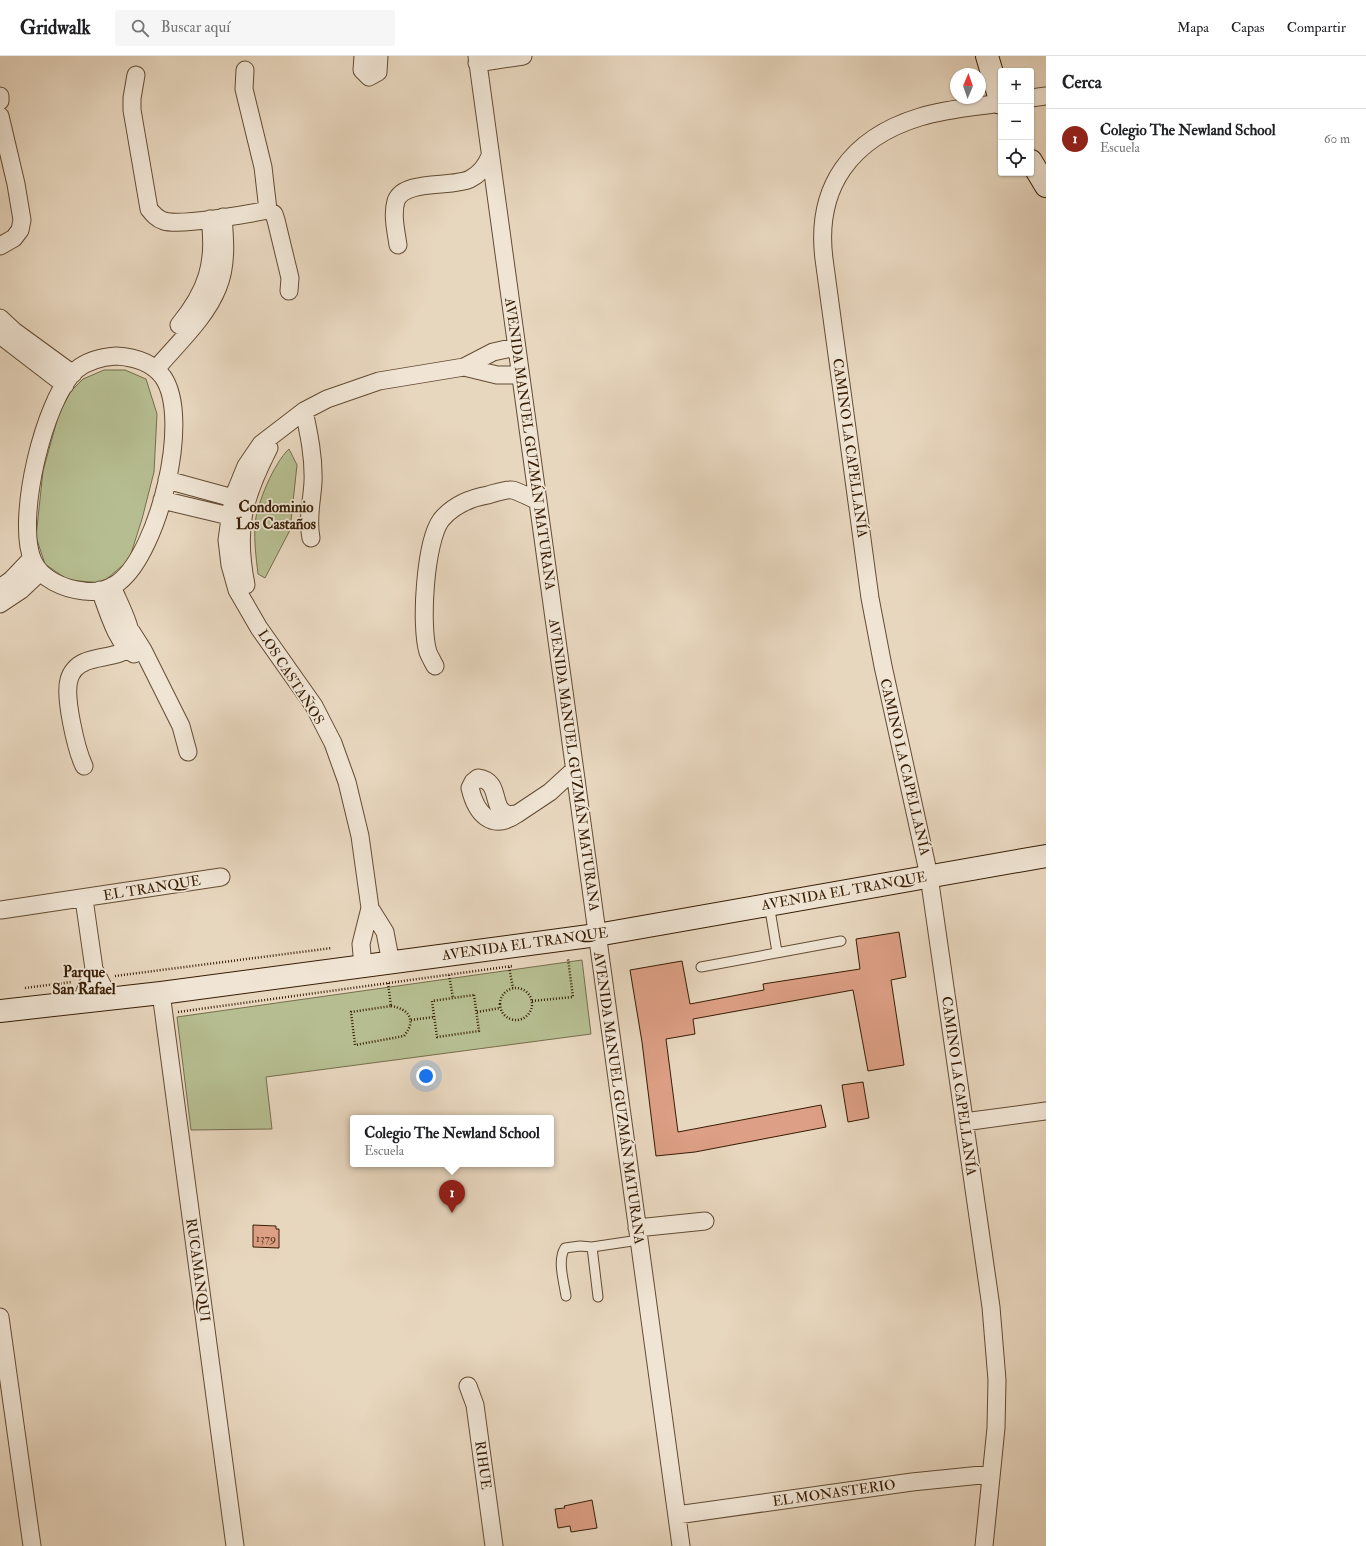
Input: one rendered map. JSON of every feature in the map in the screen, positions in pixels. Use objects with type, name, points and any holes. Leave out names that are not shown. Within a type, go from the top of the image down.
[{"type":"main road","points":[[987,56],[998,93]]},
{"type":"main road","points":[[1034,166],[1046,186]]},
{"type":"main road","name":"AVENIDA EL TRANQUE","points":[[0,1011],[109,998],[161,994],[363,966],[390,973],[597,934],[1046,856]]},
{"type":"street","points":[[363,56],[362,70],[369,77],[378,72],[379,56]]},
{"type":"street","points":[[477,59],[523,56]]},
{"type":"street","name":"AVENIDA MANUEL GUZMÁN MATURANA","points":[[477,59],[677,1515],[679,1546]]},
{"type":"street","points":[[245,70],[244,89],[263,167],[268,210]]},
{"type":"street","points":[[136,75],[132,98],[132,110],[146,201],[149,210],[157,218],[171,222],[217,218],[268,210],[274,214],[276,220],[290,278],[288,291]]},
{"type":"street","points":[[1034,98],[1046,96]]},
{"type":"street","name":"CAMINO LA CAPELLANÍA","points":[[984,1546],[996,1428],[997,1380],[995,1341],[929,876],[883,666],[870,598],[824,259],[822,226],[826,201],[837,177],[852,157],[872,139],[892,127],[919,117],[950,110],[998,103]]},
{"type":"street","points":[[0,116],[16,184],[22,220],[20,230],[14,238],[0,246]]},
{"type":"street","points":[[398,245],[394,216],[396,200],[408,189],[464,181],[475,176],[481,171],[490,156]]},
{"type":"street","points":[[464,181],[484,190],[496,201]]},
{"type":"street","points":[[151,366],[204,312],[215,293],[223,266],[225,236],[217,218]]},
{"type":"street","points":[[0,318],[69,380]]},
{"type":"street","points":[[0,335],[69,380]]},
{"type":"street","name":"LOS CASTAÑOS","points":[[233,498],[253,453],[269,437],[278,432],[304,411],[327,398],[379,381],[464,367],[493,352],[516,347]]},
{"type":"street","points":[[107,357],[132,358],[151,366],[168,387],[173,406],[172,449],[167,480],[151,532],[138,557],[124,577],[106,588],[88,592],[73,590],[51,581],[36,565],[27,531],[29,493],[33,471],[48,421],[69,380],[90,362],[107,357]]},
{"type":"street","name":"LOS CASTAÑOS","points":[[464,367],[497,375],[520,375]]},
{"type":"street","points":[[304,411],[313,460],[312,496],[309,519],[311,538]]},
{"type":"street","name":"LOS CASTAÑOS","points":[[278,432],[236,514],[240,548],[250,609],[259,628],[314,706],[341,762],[355,809],[370,908],[361,944],[363,966]]},
{"type":"street","points":[[512,490],[533,470]]},
{"type":"street","points":[[162,500],[236,514],[233,498],[167,480]]},
{"type":"street","points":[[435,666],[428,652],[425,621],[426,583],[435,532],[442,520],[455,508],[472,498],[512,490],[538,501]]},
{"type":"street","points":[[0,588],[36,565]]},
{"type":"street","points":[[0,604],[21,590],[36,565]]},
{"type":"street","points":[[84,766],[75,745],[68,687],[69,680],[75,669],[84,662],[101,656],[118,654],[127,650],[131,642],[124,631],[106,588]]},
{"type":"street","points":[[101,656],[124,631]]},
{"type":"street","points":[[124,631],[139,643],[181,726],[188,752]]},
{"type":"street","points":[[127,650],[149,664]]},
{"type":"street","points":[[517,814],[550,792],[574,770]]},
{"type":"street","points":[[550,792],[578,797]]},
{"type":"street","name":"EL TRANQUE","points":[[1,910],[84,899],[221,877]]},
{"type":"street","name":"EL TRANQUE","points":[[84,899],[95,976],[109,998]]},
{"type":"street","name":"LOS CASTAÑOS","points":[[370,908],[385,932],[390,973]]},
{"type":"street","points":[[81,1002],[95,976]]},
{"type":"street","name":"RUCAMANQUI","points":[[161,994],[235,1546]]},
{"type":"street","points":[[964,1122],[1046,1111]]},
{"type":"street","points":[[638,1234],[705,1221]]},
{"type":"street","points":[[0,1317],[32,1546]]},
{"type":"street","name":"RIHUE","points":[[468,1386],[475,1405],[494,1546]]},
{"type":"street","name":"EL MONASTERIO","points":[[677,1515],[912,1482],[992,1474]]},
{"type":"lane","points":[[769,904],[777,952]]},
{"type":"lane","points":[[701,967],[841,941]]},
{"type":"lane","points":[[566,1296],[561,1253],[565,1248],[580,1246],[592,1248],[638,1234]]},
{"type":"lane","points":[[592,1248],[598,1297]]},
{"type":"path","points":[[22,989],[95,976],[332,948]]},
{"type":"path","points":[[532,1001],[573,996],[568,958]]},
{"type":"path","points":[[509,967],[513,988]]},
{"type":"path","points":[[390,973],[391,1006]]},
{"type":"path","points":[[449,975],[453,998]]},
{"type":"path","points":[[513,988],[518,988],[527,992],[532,1001],[531,1012],[523,1020],[511,1020],[502,1013],[500,1008],[501,998],[508,990],[513,988]]},
{"type":"path","points":[[474,995],[477,1012],[479,1031],[436,1037],[432,1001],[474,995]]},
{"type":"path","points":[[391,1006],[407,1011],[411,1020],[410,1028],[404,1036],[355,1045],[351,1012],[391,1006]]},
{"type":"path","points":[[477,1012],[500,1008]]},
{"type":"path","points":[[411,1020],[434,1018]]},
{"type":"green space","points":[[104,370],[125,370],[146,379],[157,414],[154,472],[142,519],[129,560],[102,583],[68,580],[45,564],[36,537],[43,471],[59,413],[71,391],[83,379]]},
{"type":"green space","points":[[289,449],[297,465],[290,530],[265,578],[258,574],[255,537],[256,515],[272,473],[283,455]]},
{"type":"green space","points":[[582,960],[591,1034],[266,1077],[272,1129],[191,1130],[177,1017]]},
{"type":"building","points":[[899,932],[906,977],[891,980],[904,1065],[868,1071],[853,990],[693,1019],[695,1034],[666,1039],[678,1132],[821,1105],[826,1127],[695,1152],[656,1156],[642,1042],[630,970],[682,961],[690,1004],[764,990],[763,984],[860,969],[856,939]]},
{"type":"building","points":[[863,1082],[869,1118],[848,1122],[842,1085]]},
{"type":"building","points":[[253,1225],[276,1226],[276,1229],[279,1229],[279,1248],[253,1247]]},
{"type":"building","points":[[592,1500],[597,1528],[571,1532],[570,1526],[558,1528],[555,1509],[565,1508],[564,1506]]},
{"type":"place","name":"Colegio The Newland School","points":[[452,1213]]},
{"type":"district","name":"Condominio Los Castaños","points":[[276,516]]},
{"type":"district","name":"Parque San Rafael","points":[[84,980]]}]
